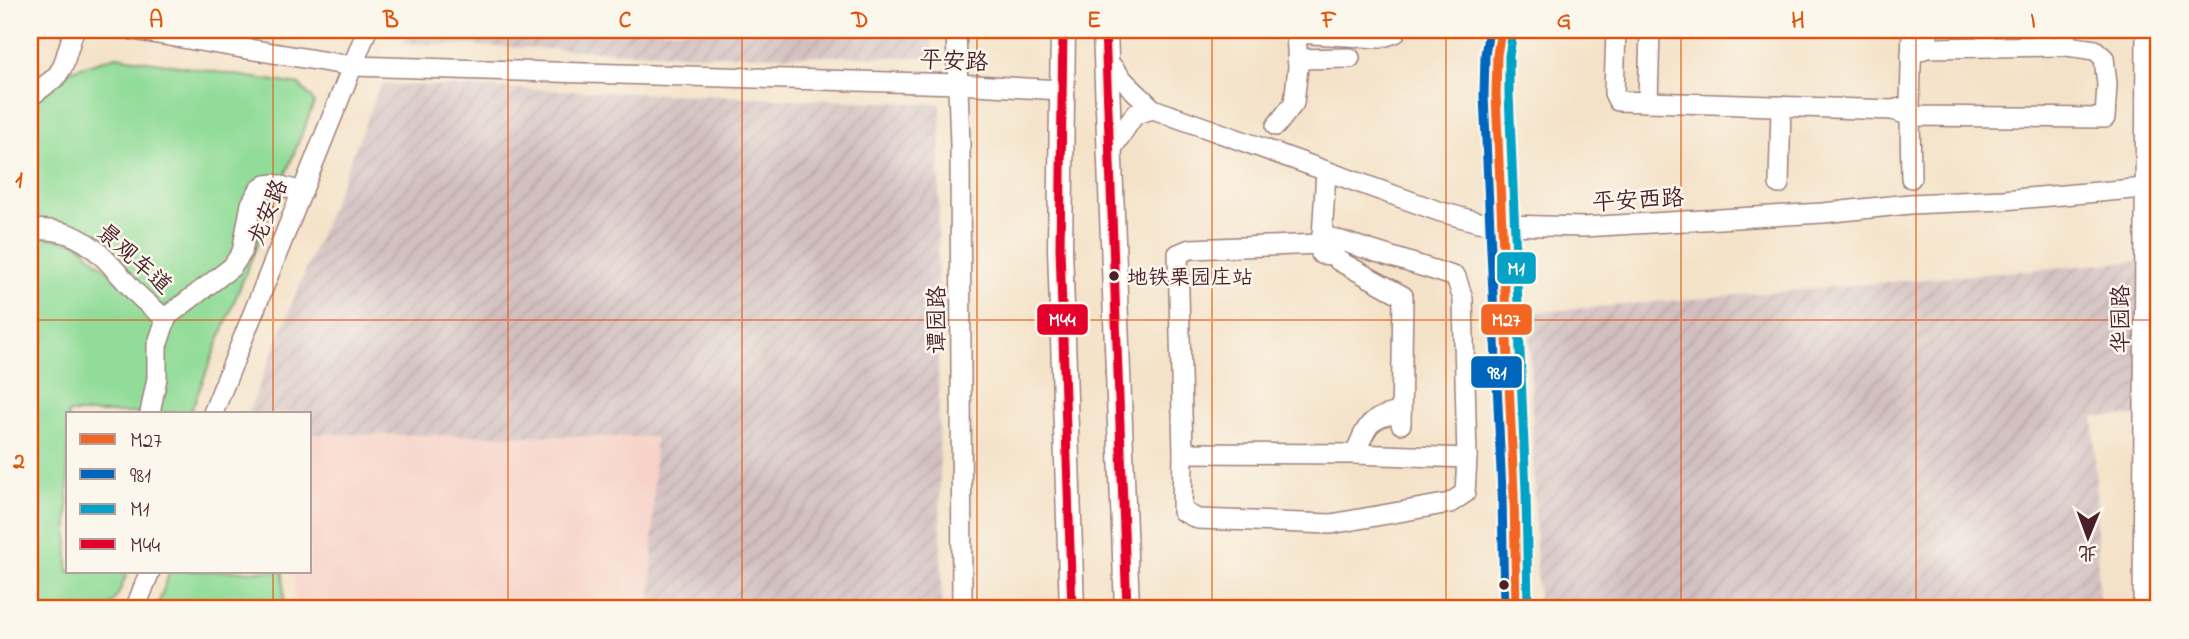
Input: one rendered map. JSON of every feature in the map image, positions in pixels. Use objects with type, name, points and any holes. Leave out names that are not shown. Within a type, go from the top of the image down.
[{"type":"main road","points":[[1063,30],[1060,248],[1072,609]]},
{"type":"main road","points":[[1105,30],[1127,609]]},
{"type":"street","points":[[30,97],[56,77],[63,66],[74,30]]},
{"type":"street","name":"平安路","points":[[133,30],[352,66],[957,84],[1061,90]]},
{"type":"street","name":"龙安路","points":[[213,412],[367,30]]},
{"type":"street","name":"谭园路","points":[[956,30],[960,158],[962,609]]},
{"type":"street","points":[[1276,126],[1294,103],[1297,60],[1295,31],[1380,38],[1395,33],[1395,30]]},
{"type":"street","points":[[1501,30],[1498,40],[1497,85],[1514,493],[1516,609]]},
{"type":"street","points":[[1616,30],[1614,93],[1618,101],[1901,113],[2105,118],[2107,84],[2104,58],[2095,50],[2066,38],[1922,44]]},
{"type":"street","points":[[1648,102],[1650,30]]},
{"type":"street","points":[[1901,113],[1910,105],[1922,44],[1912,30]]},
{"type":"street","name":"华园路","points":[[2143,609],[2146,30]]},
{"type":"street","points":[[1105,58],[1153,109]]},
{"type":"street","points":[[1297,60],[1350,58]]},
{"type":"street","points":[[1779,184],[1782,106]]},
{"type":"street","points":[[1109,153],[1135,114],[1153,109]]},
{"type":"street","name":"平安西路","points":[[1153,109],[1438,211],[1478,222],[1503,225],[1583,227],[1823,213],[1910,204],[2003,200],[2145,188]]},
{"type":"street","points":[[1901,113],[1911,178]]},
{"type":"street","points":[[1326,171],[1321,254],[1333,256],[1403,296],[1401,418],[1382,415],[1371,422],[1355,454]]},
{"type":"street","name":"景观车道","points":[[165,318],[232,267],[242,252],[251,204],[259,190],[274,184],[302,192]]},
{"type":"street","name":"景观车道","points":[[30,230],[63,231],[85,241],[108,260],[139,297],[165,318],[167,322],[157,346],[157,378],[150,412]]},
{"type":"street","points":[[1322,240],[1456,277],[1463,299],[1467,458],[1465,493],[1450,503],[1331,524],[1198,519],[1182,511],[1183,453],[1178,254],[1189,249],[1322,240]]},
{"type":"street","points":[[1183,453],[1467,458]]},
{"type":"street","points":[[135,609],[150,572]]},
{"type":"shaded area","points":[[409,30],[932,30],[932,57],[704,55],[403,43]]},
{"type":"shaded area","points":[[381,84],[941,104],[937,301],[942,609],[651,609],[655,437],[312,434],[312,412],[248,412]]},
{"type":"shaded area","points":[[2159,259],[2159,416],[2094,417],[2099,609],[1538,609],[1529,313]]},
{"type":"shaded area","points":[[312,434],[655,437],[651,609],[295,609],[294,572],[312,572]]},
{"type":"green space","points":[[116,56],[299,85],[314,103],[283,181],[268,180],[227,269],[162,308],[114,258],[30,226],[30,155],[33,143],[30,132],[30,103],[72,70]]},
{"type":"green space","points":[[279,189],[190,412],[153,412],[167,327],[234,268],[256,199]]},
{"type":"green space","points":[[30,234],[77,243],[164,322],[148,412],[66,412],[66,572],[128,572],[117,597],[106,609],[30,609]]},
{"type":"green space","points":[[170,572],[283,572],[284,609],[162,609],[158,605]]},
{"type":"transit line","name":"M44","points":[[1063,30],[1060,248],[1072,609]]},
{"type":"transit line","name":"M44","points":[[1105,30],[1127,609]]},
{"type":"transit line","name":"981","points":[[1489,30],[1484,95],[1502,493],[1504,609]]},
{"type":"transit line","name":"M27","points":[[1501,30],[1496,95],[1514,493],[1516,609]]},
{"type":"transit line","name":"M1","points":[[1513,32],[1509,56],[1509,94],[1526,492],[1528,609]]},
{"type":"place","name":"地铁栗园庄站","points":[[1114,276]]}]
